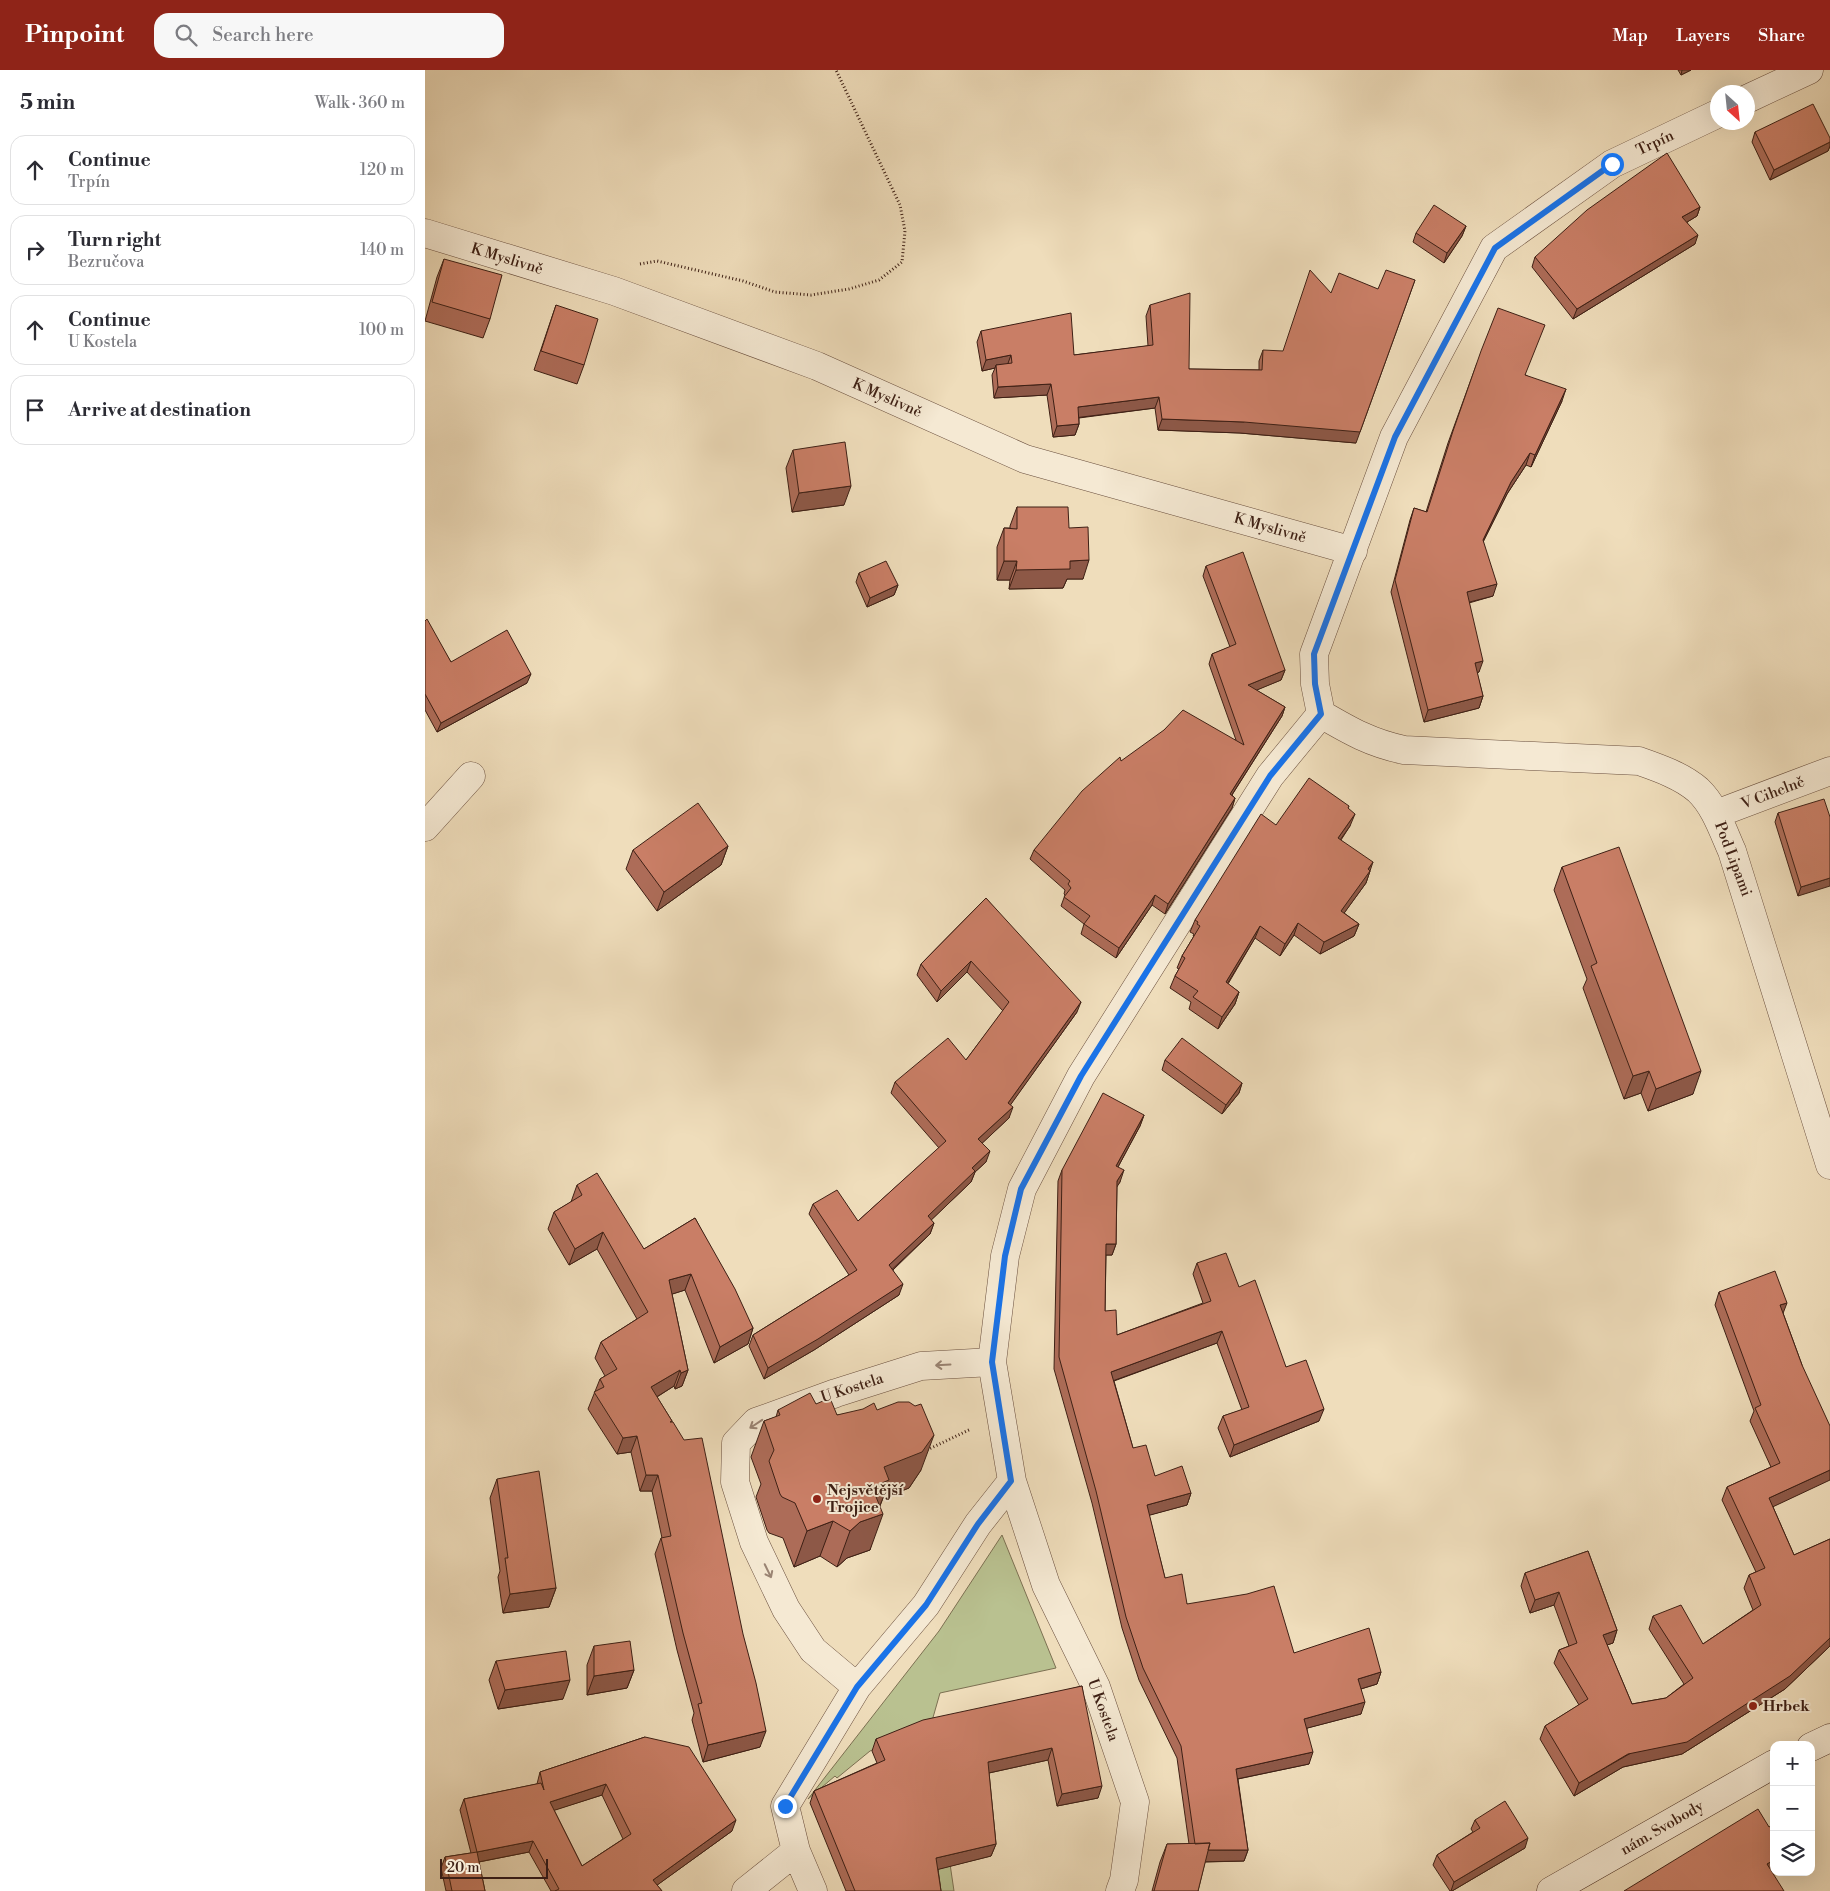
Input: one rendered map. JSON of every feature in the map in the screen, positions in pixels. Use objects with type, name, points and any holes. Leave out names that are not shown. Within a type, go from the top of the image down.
[{"type":"street","points":[[1755,95],[1809,70]]},
{"type":"street","name":"Trpín","points":[[1321,714],[1315,684],[1314,654],[1395,437],[1495,248],[1612,164],[1710,117]]},
{"type":"street","name":"K Myslivně","points":[[425,233],[614,291],[817,366],[1025,459],[1353,552]]},
{"type":"street","points":[[992,1362],[1005,1256],[1021,1189],[1081,1076],[1270,776],[1321,714]]},
{"type":"street","name":"Pod Lipami","points":[[1321,714],[1358,736],[1379,745],[1404,750],[1639,761],[1668,771],[1698,790],[1716,814],[1733,851],[1830,1165]]},
{"type":"street","name":"V Cihelně","points":[[1716,814],[1830,771]]},
{"type":"street","points":[[425,827],[471,776]]},
{"type":"street","name":"U Kostela","points":[[857,1687],[813,1650],[786,1609],[753,1542],[735,1482],[736,1443],[755,1422],[836,1393],[921,1366],[992,1362],[1011,1481],[1046,1586],[1096,1687],[1135,1802],[1124,1880],[1120,1891]]},
{"type":"street","points":[[813,1891],[796,1851],[785,1806],[857,1687],[926,1605],[978,1524],[1011,1481]]},
{"type":"street","points":[[1815,1744],[1830,1738]]},
{"type":"street","name":"nám. Svobody","points":[[1551,1891],[1770,1766]]},
{"type":"street","points":[[746,1891],[796,1851]]},
{"type":"path","points":[[614,291],[636,265],[657,261],[743,281],[775,292],[811,295],[849,289],[879,280],[901,262],[905,231],[900,205],[836,70]]},
{"type":"path","points":[[923,1452],[961,1434]]},
{"type":"green space","points":[[1002,1535],[1056,1668],[940,1693],[930,1728],[954,1891],[935,1891],[910,1734],[870,1751],[837,1778],[835,1776],[808,1799],[939,1631]]},
{"type":"building","points":[[1813,104],[1830,138],[1830,142],[1774,170],[1755,132]]},
{"type":"building","points":[[1667,153],[1700,207],[1682,217],[1698,235],[1577,309],[1535,257],[1587,210]]},
{"type":"building","points":[[1434,205],[1466,226],[1447,253],[1416,233]]},
{"type":"building","points":[[444,259],[502,275],[490,319],[432,302]]},
{"type":"building","points":[[1310,270],[1331,293],[1339,273],[1378,289],[1386,270],[1415,280],[1360,432],[1244,422],[1162,419],[1159,397],[1078,407],[1079,424],[1057,426],[1051,384],[998,387],[996,365],[1012,363],[1011,355],[986,360],[981,331],[1071,313],[1074,355],[1153,345],[1150,305],[1190,293],[1189,369],[1262,370],[1263,350],[1283,351]]},
{"type":"building","points":[[556,305],[598,319],[584,365],[541,351]]},
{"type":"building","points":[[1498,308],[1545,325],[1525,375],[1566,389],[1535,455],[1530,453],[1511,482],[1483,540],[1497,584],[1467,592],[1483,661],[1475,663],[1483,696],[1428,710],[1395,580],[1414,508],[1427,512],[1453,431]]},
{"type":"building","points":[[845,442],[851,486],[799,493],[793,450]]},
{"type":"building","points":[[1017,507],[1068,507],[1069,528],[1088,527],[1089,560],[1070,561],[1070,569],[1016,570],[1017,561],[1004,561],[1004,528],[1017,529]]},
{"type":"building","points":[[1243,552],[1285,670],[1248,685],[1285,707],[1230,794],[1235,798],[1168,904],[1155,895],[1119,948],[1084,924],[1090,916],[1064,897],[1071,888],[1068,884],[1070,881],[1034,850],[1082,791],[1120,757],[1121,761],[1164,730],[1183,710],[1244,745],[1212,654],[1236,644],[1206,566]]},
{"type":"building","points":[[886,561],[898,585],[870,598],[859,573]]},
{"type":"building","points":[[427,619],[451,662],[507,630],[531,674],[441,723],[425,694],[425,621]]},
{"type":"building","points":[[1309,778],[1349,806],[1348,808],[1355,814],[1338,838],[1373,862],[1368,869],[1370,871],[1341,911],[1359,924],[1324,942],[1298,923],[1285,944],[1260,926],[1226,982],[1239,992],[1222,1017],[1193,997],[1198,991],[1175,976],[1185,958],[1182,956],[1200,926],[1195,920],[1261,814],[1276,825]]},
{"type":"building","points":[[1824,799],[1830,817],[1830,878],[1801,887],[1778,813]]},
{"type":"building","points":[[698,803],[728,846],[664,892],[633,850]]},
{"type":"building","points":[[1619,847],[1701,1071],[1656,1089],[1649,1071],[1633,1076],[1591,966],[1597,963],[1562,867]]},
{"type":"building","points":[[986,898],[1081,1002],[1008,1103],[1013,1107],[978,1139],[990,1151],[972,1168],[975,1171],[928,1216],[934,1223],[889,1265],[903,1284],[818,1339],[768,1368],[753,1335],[857,1270],[813,1204],[837,1190],[858,1221],[946,1141],[895,1082],[948,1038],[966,1060],[1009,1002],[971,961],[941,991],[921,964]]},
{"type":"building","points":[[1182,1038],[1242,1083],[1226,1105],[1165,1060]]},
{"type":"building","points":[[1103,1093],[1144,1115],[1116,1166],[1124,1170],[1117,1181],[1116,1244],[1106,1244],[1105,1311],[1116,1310],[1117,1335],[1211,1301],[1197,1263],[1226,1253],[1239,1287],[1255,1280],[1286,1367],[1306,1360],[1324,1409],[1234,1445],[1223,1416],[1249,1407],[1222,1331],[1111,1372],[1133,1448],[1146,1445],[1155,1476],[1182,1466],[1191,1493],[1147,1505],[1165,1578],[1182,1574],[1187,1604],[1247,1594],[1274,1586],[1294,1653],[1369,1628],[1381,1672],[1358,1679],[1365,1702],[1304,1719],[1313,1752],[1236,1769],[1248,1850],[1208,1850],[1210,1843],[1195,1844],[1181,1746],[1143,1668],[1126,1617],[1096,1491],[1059,1357],[1062,1170]]},
{"type":"building","points":[[597,1173],[644,1249],[695,1218],[735,1289],[753,1328],[720,1347],[691,1274],[669,1280],[688,1370],[681,1373],[680,1370],[651,1387],[672,1421],[670,1422],[673,1422],[684,1440],[702,1438],[743,1634],[766,1731],[708,1745],[698,1704],[702,1703],[683,1633],[661,1538],[671,1536],[658,1475],[646,1475],[637,1436],[623,1438],[594,1392],[604,1387],[600,1379],[617,1369],[601,1342],[648,1312],[603,1232],[575,1249],[554,1212],[582,1195],[577,1185]]},
{"type":"building","points":[[1775,1271],[1787,1303],[1780,1305],[1802,1365],[1830,1426],[1830,1470],[1769,1498],[1794,1555],[1830,1539],[1830,1638],[1790,1676],[1687,1742],[1628,1754],[1579,1783],[1545,1726],[1588,1699],[1559,1650],[1577,1643],[1559,1592],[1535,1600],[1525,1573],[1588,1551],[1617,1630],[1603,1635],[1632,1704],[1666,1698],[1693,1678],[1653,1616],[1681,1605],[1703,1644],[1761,1605],[1749,1575],[1765,1568],[1727,1487],[1780,1463],[1755,1408],[1761,1405],[1719,1292]]},
{"type":"building","points":[[810,1393],[816,1404],[830,1398],[837,1415],[863,1409],[874,1403],[877,1410],[898,1402],[909,1402],[915,1406],[921,1404],[934,1435],[922,1452],[884,1467],[889,1480],[872,1487],[883,1514],[860,1522],[850,1531],[833,1521],[807,1531],[795,1503],[782,1497],[780,1494],[769,1461],[774,1450],[764,1421],[780,1415],[778,1410]]},
{"type":"building","points":[[539,1471],[556,1588],[510,1594],[505,1558],[508,1558],[497,1479]]},
{"type":"building","points":[[630,1641],[634,1670],[594,1676],[594,1646]]},
{"type":"building","points":[[566,1651],[570,1680],[505,1690],[496,1661]]},
{"type":"building","points":[[1082,1686],[1102,1786],[1062,1794],[1052,1748],[988,1762],[996,1844],[936,1858],[941,1891],[855,1891],[814,1791],[885,1760],[876,1739],[923,1720]]},
{"type":"building","points":[[645,1737],[689,1747],[736,1820],[653,1880],[662,1891],[555,1891],[559,1889],[533,1841],[477,1852],[464,1799],[541,1783],[544,1790],[540,1772]],"holes":[[[606,1784],[631,1834],[582,1866],[550,1802]]]},
{"type":"building","points":[[1505,1801],[1528,1838],[1454,1882],[1437,1855],[1480,1828],[1475,1820]]},
{"type":"building","points":[[1758,1809],[1770,1826],[1770,1862],[1767,1864],[1770,1869],[1770,1876],[1775,1876],[1784,1891],[1624,1891]]},
{"type":"building","points":[[1210,1843],[1198,1891],[1154,1891],[1167,1844]]},
{"type":"building","points":[[477,1852],[485,1891],[452,1891],[445,1857]]},
{"type":"place","name":"Nejsvětější Trojice","points":[[817,1499]]},
{"type":"place","name":"Hrbek","points":[[1753,1706]]},
{"type":"route","points":[[785,1806],[857,1687],[926,1605],[978,1524],[1011,1481],[992,1362],[1005,1256],[1021,1189],[1081,1076],[1270,776],[1321,714],[1315,684],[1314,654],[1395,437],[1495,248],[1612,164]]}]
